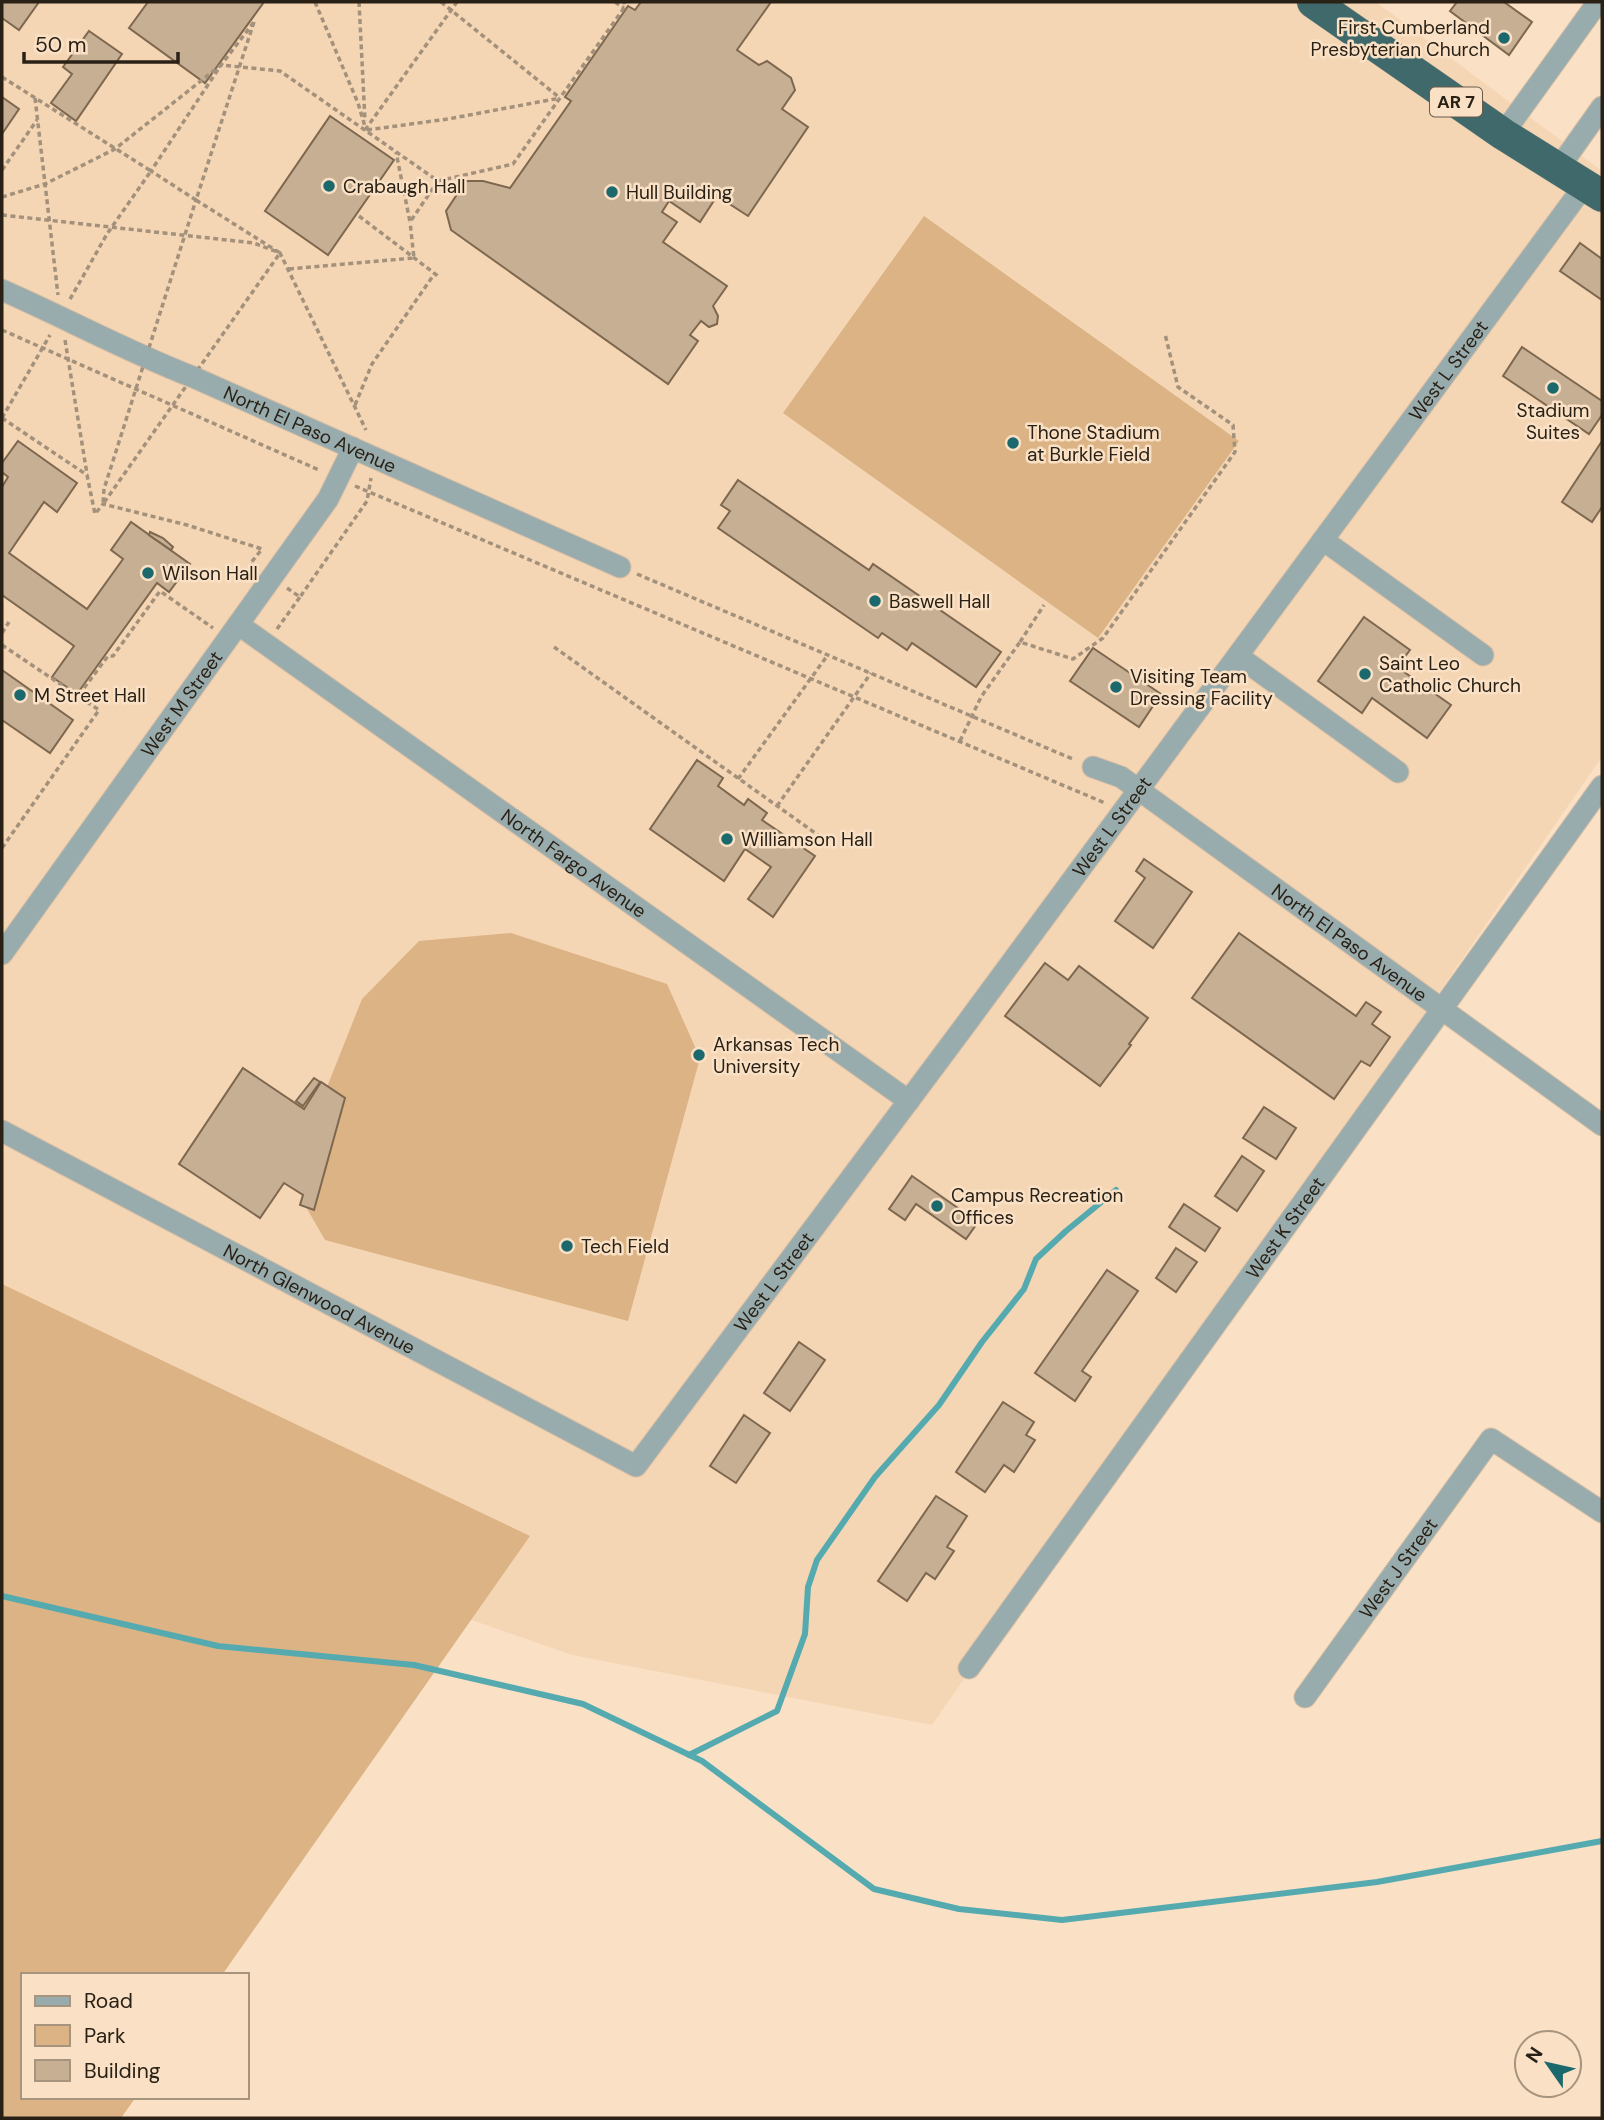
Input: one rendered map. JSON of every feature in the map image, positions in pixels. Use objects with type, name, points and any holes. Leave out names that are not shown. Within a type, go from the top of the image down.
[{"type":"highway","name":"AR 7","points":[[1313,2],[1503,134],[1593,191]]},
{"type":"street","points":[[1503,134],[1598,2]]},
{"type":"street","points":[[1558,169],[1599,117]]},
{"type":"street","name":"West L Street","points":[[636,1466],[1323,540],[1593,191]]},
{"type":"street","name":"North El Paso Avenue","points":[[2,290],[145,358],[620,567]]},
{"type":"street","name":"West M Street","points":[[2,954],[273,579],[328,499],[352,449]]},
{"type":"street","points":[[1323,540],[1483,655]]},
{"type":"street","name":"North Fargo Avenue","points":[[234,632],[266,644],[909,1101]]},
{"type":"street","points":[[1238,656],[1398,772]]},
{"type":"street","name":"North El Paso Avenue","points":[[1093,768],[1121,777],[1602,1125]]},
{"type":"street","name":"West K Street","points":[[969,1668],[1602,786]]},
{"type":"street","name":"North Glenwood Avenue","points":[[2,1130],[636,1466]]},
{"type":"street","name":"West J Street","points":[[1305,1697],[1490,1439],[1602,1512]]},
{"type":"path","points":[[315,2],[358,103],[365,130],[438,181]]},
{"type":"path","points":[[359,2],[365,130]]},
{"type":"path","points":[[441,2],[560,98]]},
{"type":"path","points":[[365,130],[457,2]]},
{"type":"path","points":[[615,2],[624,8]]},
{"type":"path","points":[[410,222],[438,181],[513,164],[624,8],[624,2]]},
{"type":"path","points":[[103,504],[104,489],[145,358],[254,22],[221,65],[113,227]]},
{"type":"path","points":[[2,197],[45,184],[115,149],[221,65],[280,71],[438,181]]},
{"type":"path","points":[[2,77],[280,253],[374,446],[375,459],[366,501],[266,644]]},
{"type":"path","points":[[365,130],[448,119],[560,98]]},
{"type":"path","points":[[36,99],[61,316],[95,514],[280,253]]},
{"type":"path","points":[[2,170],[38,118]]},
{"type":"path","points":[[396,152],[414,258]]},
{"type":"path","points":[[2,215],[254,243],[280,253]]},
{"type":"path","points":[[354,406],[372,364],[437,275],[359,216]]},
{"type":"path","points":[[288,269],[414,258]]},
{"type":"path","points":[[2,330],[368,492],[1123,810]]},
{"type":"path","points":[[1020,642],[1073,659],[1103,638],[1235,452],[1233,425],[1178,387],[1165,334]]},
{"type":"path","points":[[2,418],[87,475]]},
{"type":"path","points":[[103,504],[163,518],[262,548],[250,564],[300,597]]},
{"type":"path","points":[[620,567],[1093,768]]},
{"type":"path","points":[[78,696],[108,656],[113,656],[160,591],[234,632]]},
{"type":"path","points":[[960,741],[981,696],[1044,605]]},
{"type":"path","points":[[2,633],[9,622]]},
{"type":"path","points":[[2,645],[99,710],[2,848]]},
{"type":"path","points":[[554,647],[825,840]]},
{"type":"path","points":[[738,779],[827,655]]},
{"type":"path","points":[[777,806],[871,673]]},
{"type":"shaded area","name":"Arkansas Tech University","points":[[2,2],[1376,2],[1602,171],[1602,757],[932,1725],[572,1655],[463,1617],[2,1354]]},
{"type":"green space","points":[[924,216],[1239,441],[1098,638],[783,413]]},
{"type":"green space","points":[[511,933],[667,984],[700,1058],[628,1321],[325,1240],[306,1207],[319,1107],[362,999],[419,941]]},
{"type":"green space","points":[[2,1284],[530,1536],[223,1973],[21,1973],[21,2099],[135,2099],[121,2118],[2,2118]]},
{"type":"building","points":[[2,2],[39,2],[19,30],[2,18]]},
{"type":"building","points":[[148,2],[264,2],[205,83],[129,28]]},
{"type":"building","name":"Hull Building","points":[[641,2],[771,2],[737,50],[759,65],[767,61],[791,78],[795,90],[782,109],[808,127],[748,216],[717,196],[700,222],[669,201],[662,212],[677,222],[663,242],[727,286],[713,306],[718,316],[717,324],[709,327],[701,321],[690,335],[698,341],[668,384],[451,230],[446,211],[466,181],[483,181],[510,188],[571,101],[565,97],[628,6],[635,10]]},
{"type":"building","name":"First Cumberland Presbyterian Church","points":[[1457,2],[1504,2],[1532,22],[1509,55],[1450,11]]},
{"type":"building","points":[[89,31],[122,54],[76,121],[51,103],[72,74],[63,67]]},
{"type":"building","points":[[2,97],[19,109],[2,134]]},
{"type":"building","name":"Crabaugh Hall","points":[[330,116],[394,160],[328,255],[265,211]]},
{"type":"building","points":[[1580,243],[1602,259],[1602,300],[1560,271]]},
{"type":"building","name":"Stadium Suites","points":[[1522,347],[1602,401],[1602,415],[1589,434],[1503,376]]},
{"type":"building","name":"Wilson Hall","points":[[18,441],[77,483],[57,512],[44,502],[9,553],[87,609],[123,559],[111,550],[131,522],[190,564],[169,592],[157,583],[77,694],[52,677],[74,646],[2,595],[2,487],[8,477],[2,472],[2,463]]},
{"type":"building","name":"Stadium Suites","points":[[1602,441],[1602,507],[1592,522],[1562,502]]},
{"type":"building","name":"Baswell Hall","points":[[738,480],[869,570],[873,564],[1001,652],[976,687],[912,643],[907,650],[882,633],[878,638],[718,528],[730,511],[721,505]]},
{"type":"building","points":[[150,532],[163,538],[173,547],[171,550],[149,535]]},
{"type":"building","name":"Saint Leo Catholic Church","points":[[1364,617],[1410,650],[1397,667],[1451,705],[1427,738],[1372,698],[1362,713],[1318,681]]},
{"type":"building","name":"Visiting Team Dressing Facility","points":[[1093,648],[1161,694],[1139,727],[1070,681]]},
{"type":"building","name":"M Street Hall","points":[[2,670],[73,720],[50,753],[2,720]]},
{"type":"building","name":"Williamson Hall","points":[[697,760],[723,778],[718,786],[744,805],[748,799],[767,813],[762,820],[815,856],[773,917],[748,899],[771,867],[745,849],[724,881],[650,829]]},
{"type":"building","points":[[1144,859],[1192,892],[1153,948],[1115,921],[1145,878],[1136,871]]},
{"type":"building","points":[[1239,933],[1356,1016],[1366,1002],[1381,1012],[1372,1024],[1390,1037],[1370,1066],[1361,1061],[1334,1099],[1192,998]]},
{"type":"building","points":[[1045,963],[1068,980],[1079,966],[1148,1018],[1100,1086],[1005,1016]]},
{"type":"building","points":[[243,1068],[304,1109],[321,1082],[345,1098],[314,1210],[300,1205],[303,1195],[284,1183],[260,1218],[179,1164]]},
{"type":"building","points":[[314,1078],[320,1082],[303,1106],[296,1101]]},
{"type":"building","points":[[1264,1107],[1296,1128],[1276,1159],[1243,1138]]},
{"type":"building","points":[[1242,1156],[1264,1171],[1237,1211],[1215,1196]]},
{"type":"building","name":"Campus Recreation Offices","points":[[912,1176],[978,1222],[966,1239],[916,1204],[905,1220],[889,1209]]},
{"type":"building","points":[[1184,1204],[1220,1228],[1205,1251],[1169,1227]]},
{"type":"building","points":[[1176,1248],[1197,1262],[1176,1292],[1156,1278]]},
{"type":"building","points":[[1107,1270],[1138,1291],[1082,1371],[1091,1377],[1075,1401],[1035,1373]]},
{"type":"building","points":[[799,1342],[825,1360],[790,1411],[764,1393]]},
{"type":"building","points":[[1003,1402],[1034,1422],[1026,1435],[1035,1440],[1014,1472],[1004,1465],[985,1492],[956,1472]]},
{"type":"building","points":[[744,1415],[770,1433],[736,1483],[710,1466]]},
{"type":"building","points":[[936,1496],[967,1516],[947,1547],[954,1551],[935,1579],[926,1573],[907,1601],[878,1581]]},
{"type":"waterway","points":[[689,1755],[777,1711],[805,1634],[808,1587],[817,1560],[875,1477],[939,1405],[982,1342],[1024,1289],[1036,1259],[1116,1190]]},
{"type":"waterway","points":[[2,1596],[218,1646],[414,1665],[583,1704],[702,1761],[874,1889],[959,1909],[1062,1920],[1377,1882],[1602,1841]]},
{"type":"place","name":"First Cumberland Presbyterian Church","points":[[1504,38]]},
{"type":"place","name":"Crabaugh Hall","points":[[329,186]]},
{"type":"place","name":"Hull Building","points":[[612,192]]},
{"type":"place","name":"Stadium Suites","points":[[1553,388]]},
{"type":"place","name":"Thone Stadium at Burkle Field","points":[[1013,443]]},
{"type":"place","name":"Wilson Hall","points":[[148,573]]},
{"type":"place","name":"Baswell Hall","points":[[875,601]]},
{"type":"place","name":"Saint Leo Catholic Church","points":[[1365,674]]},
{"type":"place","name":"Visiting Team Dressing Facility","points":[[1116,687]]},
{"type":"place","name":"M Street Hall","points":[[20,695]]},
{"type":"place","name":"Williamson Hall","points":[[727,839]]},
{"type":"place","name":"Arkansas Tech University","points":[[699,1055]]},
{"type":"place","name":"Campus Recreation Offices","points":[[937,1206]]},
{"type":"place","name":"Tech Field","points":[[567,1246]]}]
